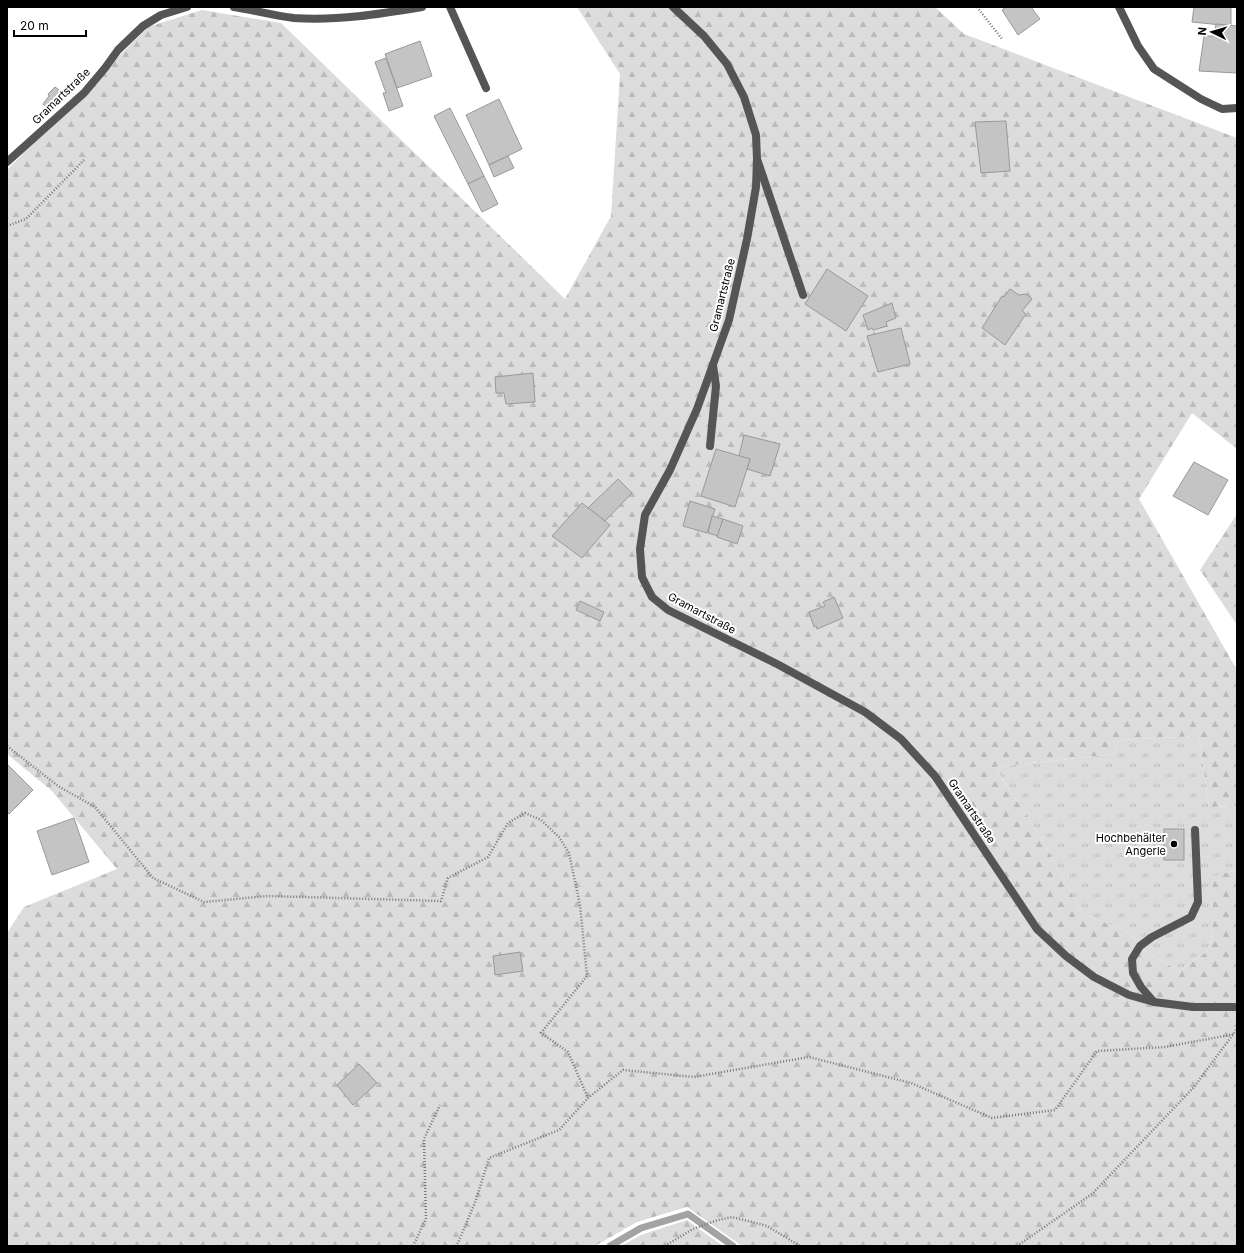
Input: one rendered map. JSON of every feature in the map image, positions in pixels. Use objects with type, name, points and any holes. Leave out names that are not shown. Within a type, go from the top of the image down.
[{"type":"street","name":"Gramartstraße","points":[[7,162],[84,93],[118,50],[143,26],[161,15],[187,7]]},
{"type":"street","points":[[234,7],[293,18],[326,19],[385,13],[421,7]]},
{"type":"street","points":[[450,7],[486,88]]},
{"type":"street","name":"Gramartstraße","points":[[673,7],[704,36],[728,64],[744,97],[756,135],[757,159],[756,187],[747,239],[729,320],[697,409],[670,470],[645,515],[640,549],[642,577],[652,597],[668,610],[777,664],[865,712],[901,739],[936,776],[1037,929],[1066,956],[1094,977],[1129,995],[1154,1002],[1193,1007],[1237,1007]]},
{"type":"street","points":[[1119,7],[1138,46],[1154,69],[1222,109],[1237,108]]},
{"type":"street","points":[[757,159],[803,295]]},
{"type":"street","points":[[710,446],[716,386],[713,365]]},
{"type":"street","points":[[1154,1002],[1141,987],[1133,973],[1132,959],[1140,946],[1152,937],[1191,917],[1198,902],[1195,830]]},
{"type":"path","points":[[977,7],[1002,39]]},
{"type":"path","points":[[7,226],[26,219],[84,160]]},
{"type":"path","points":[[7,746],[58,786],[95,807],[153,878],[204,902],[268,896],[441,901],[448,878],[488,856],[508,823],[525,813],[541,820],[559,837],[569,853],[580,905],[587,976],[541,1033],[568,1052],[588,1098]]},
{"type":"path","points":[[1017,1246],[1092,1194],[1194,1088],[1237,1030]]},
{"type":"path","points":[[455,1246],[458,1243],[476,1200],[489,1158],[559,1130],[588,1098],[623,1070],[694,1077],[809,1057],[911,1083],[992,1118],[1055,1110],[1097,1050],[1166,1047],[1235,1034]]},
{"type":"path","points":[[413,1246],[426,1219],[424,1139],[440,1105]]},
{"type":"path","points":[[665,1246],[693,1229],[718,1220],[732,1217],[767,1226],[800,1246]]},
{"type":"green space","points":[[577,7],[935,7],[964,34],[1237,138],[1237,449],[1192,413],[1139,499],[1237,670],[1237,806],[1209,807],[1199,736],[1119,740],[1114,754],[995,767],[1044,843],[1083,914],[1126,931],[1146,952],[1179,971],[1209,950],[1213,930],[1213,877],[1237,869],[1237,1246],[742,1246],[687,1207],[637,1222],[595,1246],[7,1246],[7,933],[24,907],[117,869],[52,791],[7,754],[7,170],[148,27],[202,10],[281,23],[565,299],[611,216],[620,74]]},
{"type":"green space","points":[[1237,514],[1237,625],[1200,570]]},
{"type":"green space","points":[[1199,736],[1209,807],[1237,806],[1237,869],[1213,877],[1213,930],[1209,950],[1179,971],[1146,952],[1126,931],[1083,914],[1044,843],[995,767],[1114,754],[1119,740]]},
{"type":"green space","points":[[687,1220],[723,1246],[621,1246],[641,1235]]},
{"type":"building","points":[[1006,7],[1031,7],[1040,19],[1018,35],[1002,10]]},
{"type":"building","points":[[1194,7],[1231,7],[1231,26],[1192,22]]},
{"type":"building","points":[[1216,24],[1237,26],[1237,73],[1199,71],[1204,36],[1214,36]]},
{"type":"building","points":[[420,41],[432,76],[397,88],[385,54]]},
{"type":"building","points":[[386,58],[403,106],[389,111],[383,93],[386,93],[375,62]]},
{"type":"building","points":[[55,87],[66,95],[51,112],[43,104],[49,96],[48,94]]},
{"type":"building","points":[[499,99],[522,149],[489,165],[466,115]]},
{"type":"building","points":[[450,108],[484,176],[468,184],[434,116]]},
{"type":"building","points":[[1006,121],[1010,171],[981,173],[975,122]]},
{"type":"building","points":[[508,156],[514,168],[494,177],[489,165]]},
{"type":"building","points":[[484,176],[498,204],[482,212],[468,184]]},
{"type":"building","points":[[827,269],[868,296],[846,331],[805,304]]},
{"type":"building","points":[[1010,289],[1019,295],[1026,294],[1032,299],[1022,311],[1026,314],[1005,345],[982,328],[1002,296],[1004,297]]},
{"type":"building","points":[[892,303],[896,318],[886,322],[887,326],[868,330],[863,315]]},
{"type":"building","points":[[901,328],[910,364],[878,372],[867,336]]},
{"type":"building","points":[[533,373],[535,402],[506,404],[504,393],[496,393],[495,377]]},
{"type":"building","points":[[744,435],[780,444],[770,476],[747,469],[750,459],[739,456]]},
{"type":"building","points":[[716,449],[750,459],[735,507],[701,496]]},
{"type":"building","points":[[1194,462],[1228,480],[1208,515],[1173,496]]},
{"type":"building","points":[[618,479],[632,493],[605,521],[588,508]]},
{"type":"building","points":[[690,501],[715,509],[707,533],[683,526]]},
{"type":"building","points":[[582,503],[610,525],[582,558],[552,536]]},
{"type":"building","points":[[712,516],[723,519],[718,536],[708,533]]},
{"type":"building","points":[[723,519],[743,526],[737,544],[717,537]]},
{"type":"building","points":[[834,597],[843,618],[817,629],[816,626],[814,627],[809,612],[825,606],[823,602]]},
{"type":"building","points":[[580,601],[604,612],[600,621],[576,610]]},
{"type":"building","points":[[7,764],[33,790],[9,814],[7,812]]},
{"type":"building","points":[[74,818],[89,862],[52,875],[37,831]]},
{"type":"building","name":"Hochbehälter Angerle","points":[[1164,829],[1184,829],[1184,860],[1164,860]]},
{"type":"building","points":[[520,952],[523,971],[495,975],[493,956]]},
{"type":"building","points":[[359,1064],[377,1083],[353,1105],[337,1085]]},
{"type":"waterway","points":[[610,1246],[641,1228],[688,1214],[733,1246]]},
{"type":"place","name":"Hochbehälter Angerle","points":[[1174,844]]}]
